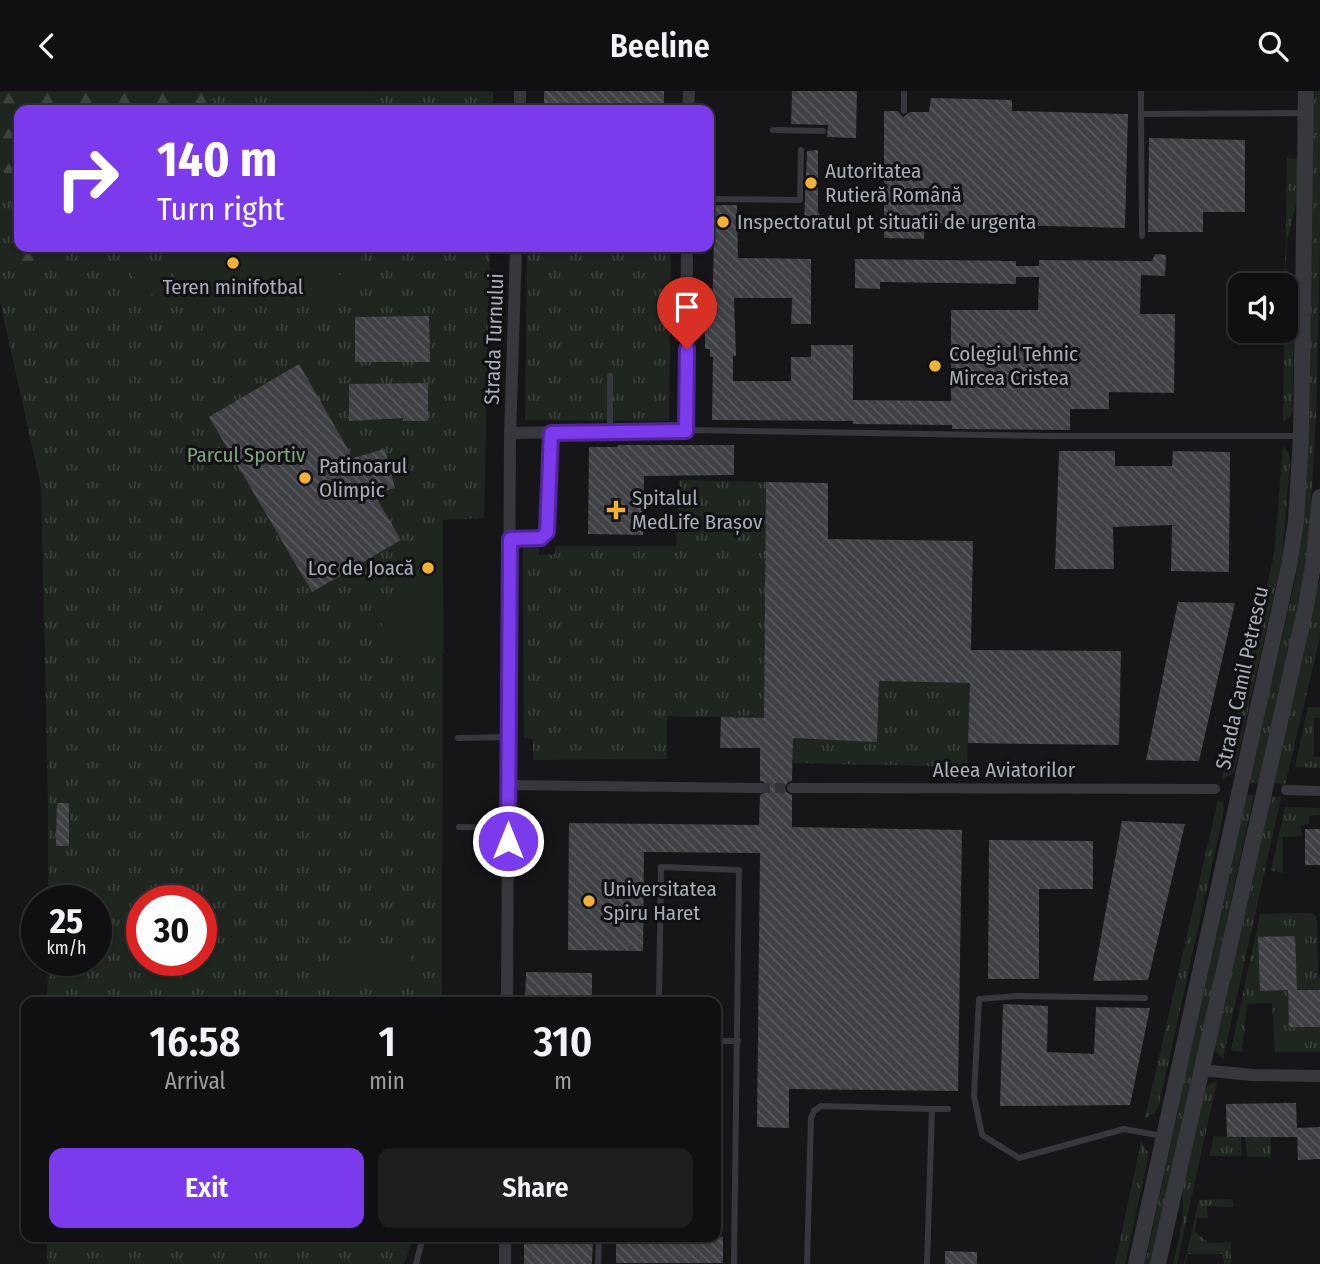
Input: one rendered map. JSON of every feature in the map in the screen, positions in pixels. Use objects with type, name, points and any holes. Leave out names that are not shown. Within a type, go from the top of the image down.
[{"type":"street","name":"Strada Camil Petrescu","points":[[1136,1264],[1289,566],[1296,521],[1301,436],[1307,91]]},
{"type":"street","name":"Strada Turnului","points":[[507,997],[510,433],[516,252]]},
{"type":"street","points":[[686,431],[687,252]]},
{"type":"street","name":"Strada Turnului","points":[[510,433],[686,431]]},
{"type":"street","points":[[1158,1264],[1317,566],[1320,497]]},
{"type":"street","points":[[508,785],[760,788]]},
{"type":"street","name":"Aleea Aviatorilor","points":[[792,788],[1215,789]]},
{"type":"street","points":[[1286,790],[1320,791]]},
{"type":"street","points":[[1201,1070],[1253,1075],[1320,1076]]},
{"type":"street","points":[[505,1242],[505,1264]]},
{"type":"lane","points":[[904,91],[904,111]]},
{"type":"lane","points":[[1141,91],[1142,236]]},
{"type":"lane","points":[[1141,114],[1306,113]]},
{"type":"lane","points":[[773,131],[823,131]]},
{"type":"lane","points":[[714,199],[800,200],[801,150]]},
{"type":"lane","points":[[610,376],[610,432]]},
{"type":"lane","points":[[686,431],[1301,436]]},
{"type":"lane","points":[[510,539],[541,538],[547,532],[551,433]]},
{"type":"lane","points":[[458,738],[509,737]]},
{"type":"lane","points":[[458,828],[508,828]]},
{"type":"lane","points":[[659,997],[662,867],[739,870],[734,1264]]},
{"type":"lane","points":[[1145,998],[1017,996],[979,999],[974,1096],[982,1135],[1019,1158],[1124,1129],[1162,1136]]},
{"type":"lane","points":[[721,1041],[738,1041]]},
{"type":"lane","points":[[807,1264],[811,1118],[814,1111],[821,1105],[948,1109]]},
{"type":"lane","points":[[927,1264],[932,1109]]},
{"type":"lane","points":[[416,1264],[423,1242]]},
{"type":"lane","points":[[598,1264],[599,1242]]},
{"type":"green space","name":"Parcul Sportiv","points":[[0,91],[493,91],[493,105],[14,105],[14,252],[490,252],[484,518],[443,520],[442,997],[47,997],[48,976],[112,976],[112,885],[48,885],[41,486],[0,302]]},
{"type":"green space","points":[[0,91],[229,91],[200,105],[14,105],[14,227],[0,154]]},
{"type":"green space","points":[[287,91],[375,91],[378,105],[291,105]]},
{"type":"green space","points":[[1315,91],[1320,91],[1320,247],[1316,418],[1308,555],[1258,783],[1249,782],[1299,553]]},
{"type":"green space","points":[[1287,158],[1297,159],[1297,201],[1287,240],[1285,273]]},
{"type":"green space","points":[[17,252],[43,252],[26,276],[20,271]]},
{"type":"green space","points":[[126,252],[142,252],[147,269],[155,279],[176,289],[315,290],[330,284],[340,275],[346,252],[362,252],[360,268],[352,283],[338,294],[319,303],[172,301],[144,289],[135,279]]},
{"type":"green space","name":"Teren minifotbal","points":[[173,252],[294,252],[294,282],[173,280]]},
{"type":"green space","points":[[298,252],[336,252],[335,265],[327,275],[314,281],[297,282]]},
{"type":"green space","points":[[527,252],[671,252],[669,421],[525,420]]},
{"type":"green space","points":[[1284,343],[1294,343],[1292,411],[1291,416],[1283,422]]},
{"type":"green space","points":[[1283,445],[1290,463],[1282,559],[1234,773],[1222,779],[1274,555]]},
{"type":"green space","points":[[679,480],[766,482],[764,718],[667,716],[667,759],[533,760],[533,739],[524,738],[523,543],[539,542],[539,555],[555,554],[555,546],[676,546]]},
{"type":"green space","name":"Loc de Joacă","points":[[443,524],[444,653],[382,652],[382,612]]},
{"type":"green space","points":[[1320,581],[1320,637],[1285,785],[1274,783],[1317,586]]},
{"type":"green space","points":[[879,681],[970,683],[967,767],[793,763],[793,738],[877,741]]},
{"type":"green space","points":[[1308,707],[1320,707],[1320,718],[1314,718],[1314,756],[1320,757],[1320,768],[1295,767]]},
{"type":"green space","points":[[1246,795],[1254,795],[1152,1264],[1145,1264]]},
{"type":"green space","points":[[1270,796],[1281,797],[1223,1059],[1215,1050],[1215,1039]]},
{"type":"green space","points":[[1218,800],[1223,803],[1224,811],[1159,1105],[1155,1113],[1145,1118]]},
{"type":"green space","points":[[1285,807],[1320,808],[1320,815],[1309,816],[1309,824],[1301,825],[1302,836],[1283,837],[1283,873],[1271,870]]},
{"type":"green space","points":[[1312,913],[1317,922],[1320,990],[1297,990],[1258,938],[1260,991],[1288,990],[1289,1027],[1320,1027],[1320,1052],[1275,1052],[1272,1003],[1247,1004],[1242,1052],[1231,1050],[1260,914]]},
{"type":"green space","points":[[411,948],[412,987],[332,988],[332,949]]},
{"type":"green space","points":[[1217,1081],[1177,1264],[1173,1264],[1183,1219],[1183,1182],[1203,1091],[1209,1084]]},
{"type":"green space","points":[[1214,1136],[1241,1137],[1242,1156],[1209,1156]]},
{"type":"green space","points":[[1245,1137],[1271,1137],[1271,1157],[1247,1157]]},
{"type":"green space","points":[[1141,1142],[1148,1152],[1148,1157],[1125,1264],[1115,1264]]},
{"type":"green space","points":[[1232,1199],[1234,1207],[1207,1206],[1208,1218],[1197,1218],[1195,1232],[1209,1243],[1231,1242],[1231,1264],[1224,1264],[1223,1254],[1187,1254],[1184,1264],[1199,1200]]},
{"type":"green space","points":[[47,1242],[412,1242],[404,1264],[47,1264]]},
{"type":"building","points":[[544,91],[664,91],[664,105],[544,105]]},
{"type":"building","points":[[792,91],[857,91],[856,138],[827,137],[828,125],[791,124]]},
{"type":"building","points":[[931,98],[1012,100],[1012,111],[1128,114],[1125,228],[925,223],[924,239],[884,238],[884,111],[898,111],[903,117],[910,112],[929,112]]},
{"type":"building","points":[[1149,138],[1245,140],[1245,212],[1203,212],[1203,232],[1148,232]]},
{"type":"building","name":"Autoritatea Rutieră Română","points":[[818,150],[818,212],[828,224],[804,225],[807,151]]},
{"type":"building","points":[[714,205],[737,205],[738,258],[811,259],[811,324],[791,324],[792,298],[734,298],[736,356],[733,356],[733,381],[791,381],[791,357],[811,357],[811,345],[853,345],[853,400],[951,401],[951,310],[1038,310],[1039,277],[1016,277],[1016,284],[880,282],[880,289],[855,288],[855,259],[1016,261],[1016,266],[1039,266],[1039,260],[1152,261],[1155,254],[1166,255],[1165,276],[1141,275],[1140,314],[1175,314],[1174,393],[1109,392],[1109,409],[1070,409],[1070,430],[952,429],[952,425],[853,424],[853,421],[712,420],[713,357],[710,357],[710,349],[705,349],[705,329],[709,329],[709,321],[712,320]]},
{"type":"building","points":[[429,316],[430,362],[355,362],[355,317]]},
{"type":"building","name":"Patinoarul Olimpic","points":[[299,364],[353,458],[385,449],[395,488],[374,494],[401,540],[312,592],[209,417]]},
{"type":"building","points":[[428,383],[428,421],[403,421],[403,418],[349,421],[349,384]]},
{"type":"building","points":[[734,445],[734,475],[644,476],[643,535],[588,534],[589,447]]},
{"type":"building","points":[[1059,451],[1115,451],[1115,466],[1172,466],[1173,451],[1230,452],[1229,572],[1171,571],[1172,525],[1113,527],[1114,569],[1055,569]]},
{"type":"building","points":[[766,482],[828,483],[828,539],[973,541],[971,650],[1121,651],[1119,745],[968,743],[970,683],[879,681],[877,742],[793,738],[792,781],[785,787],[786,792],[792,795],[792,827],[962,830],[958,1091],[789,1089],[789,1128],[757,1127],[760,853],[644,852],[643,951],[568,950],[569,823],[759,825],[760,795],[766,792],[767,787],[760,781],[760,748],[720,748],[721,717],[764,718]]},
{"type":"building","points":[[1178,602],[1235,603],[1199,761],[1146,760]]},
{"type":"building","points":[[57,803],[69,803],[69,846],[56,846]]},
{"type":"building","points":[[1122,821],[1185,824],[1148,980],[1093,981]]},
{"type":"building","points":[[1305,829],[1320,829],[1320,865],[1305,865]]},
{"type":"building","points":[[989,840],[1093,841],[1093,889],[1039,889],[1039,979],[988,979]]},
{"type":"building","points":[[1295,936],[1297,990],[1320,990],[1320,1027],[1289,1027],[1288,990],[1260,991],[1258,937]]},
{"type":"building","points":[[526,972],[592,973],[592,997],[525,997]]},
{"type":"building","points":[[1003,1004],[1048,1006],[1047,1052],[1094,1054],[1096,1007],[1150,1008],[1130,1105],[1000,1106]]},
{"type":"building","points":[[1296,1103],[1297,1128],[1320,1127],[1320,1159],[1298,1160],[1297,1134],[1297,1137],[1227,1137],[1226,1104]]},
{"type":"building","points":[[723,1237],[723,1263],[616,1263],[616,1242],[721,1242]]},
{"type":"building","points":[[524,1242],[593,1242],[592,1264],[524,1264]]},
{"type":"building","points":[[945,1251],[977,1252],[977,1264],[945,1264]]},
{"type":"tunnel","points":[[760,788],[792,788]]},
{"type":"place","name":"Autoritatea Rutieră Română","points":[[811,183]]},
{"type":"place","name":"Inspectoratul pt situatii de urgenta","points":[[723,222]]},
{"type":"place","name":"Teren minifotbal","points":[[233,263]]},
{"type":"place","name":"Colegiul Tehnic Mircea Cristea","points":[[935,366]]},
{"type":"place","name":"Patinoarul Olimpic","points":[[305,478]]},
{"type":"place","name":"Spitalul MedLife Brașov","points":[[616,510]]},
{"type":"place","name":"Loc de Joacă","points":[[428,568]]},
{"type":"place","name":"Universitatea Spiru Haret","points":[[589,901]]},
{"type":"route","points":[[508,841],[510,539],[541,538],[547,532],[551,433],[686,431],[687,349]]}]
